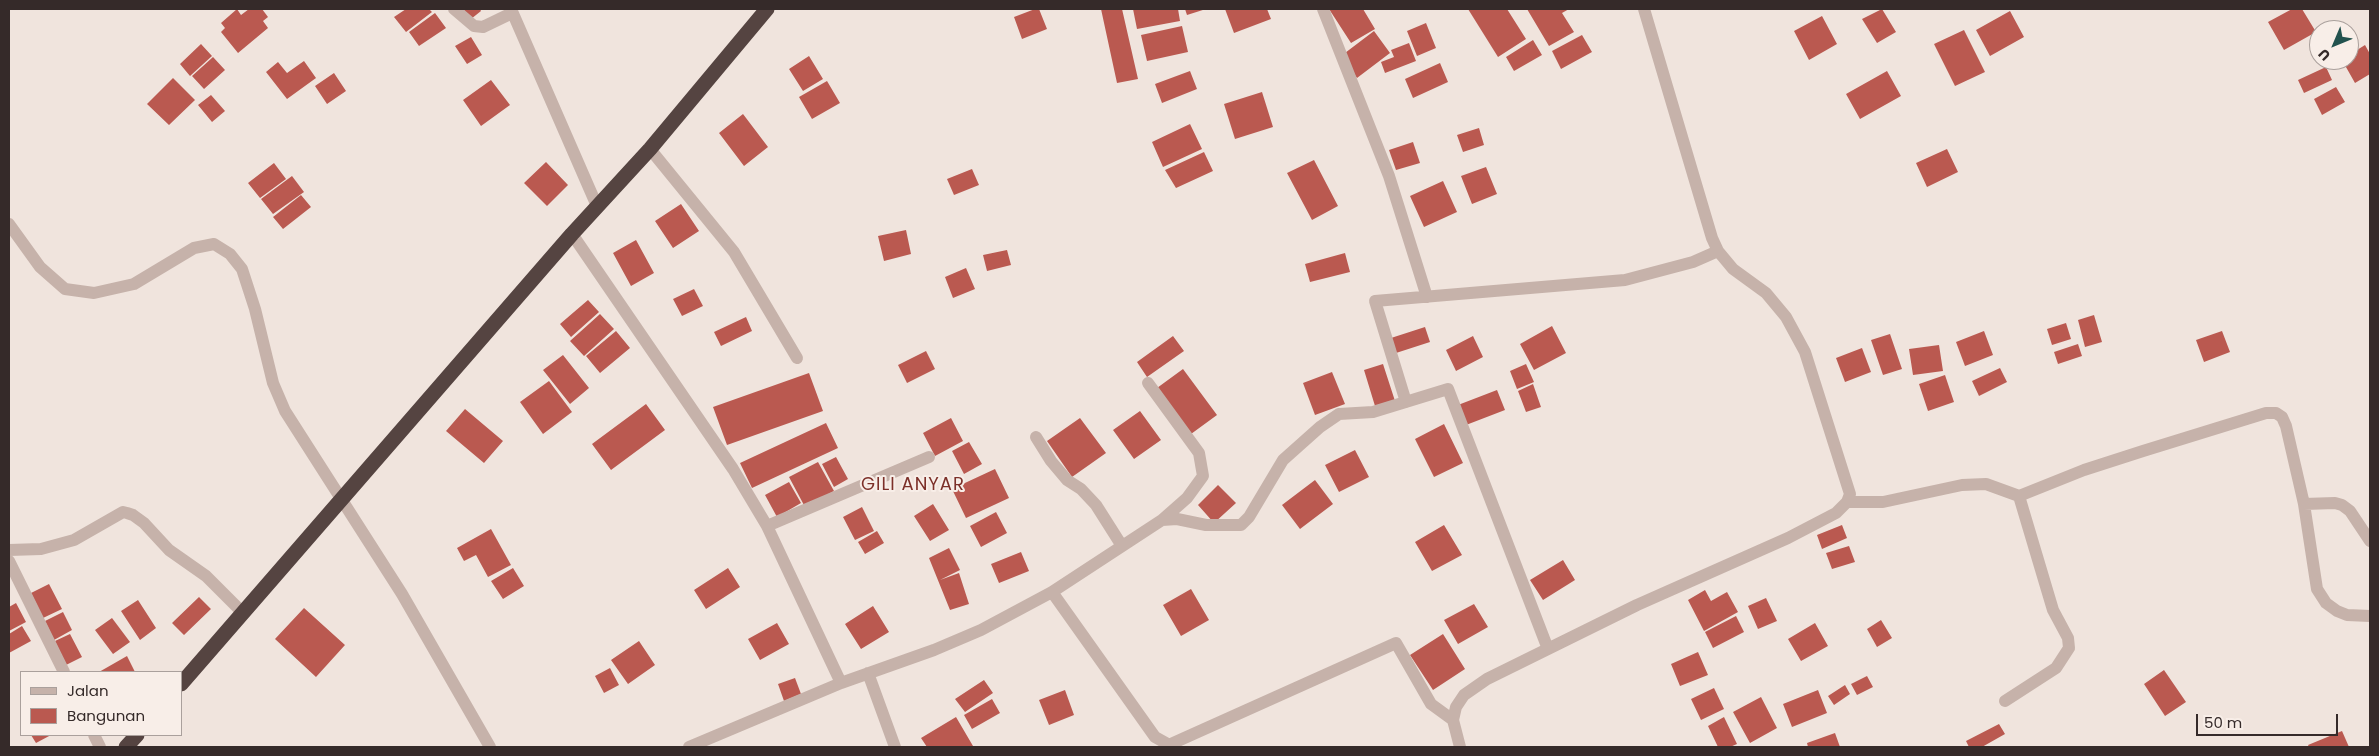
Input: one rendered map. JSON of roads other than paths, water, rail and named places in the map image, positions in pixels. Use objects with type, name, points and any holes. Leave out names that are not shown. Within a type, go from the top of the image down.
[{"type":"highway","points":[[182,683],[596,206],[650,149],[767,9]]},
{"type":"highway","points":[[126,747],[136,736]]},
{"type":"street","points":[[454,9],[474,26],[483,27],[511,11],[596,206]]},
{"type":"street","points":[[1323,9],[1389,176],[1427,297]]},
{"type":"street","points":[[1460,747],[1453,720],[1456,707],[1464,695],[1487,679],[1637,606],[1788,538],[1836,513],[1847,502],[1850,494],[1804,352],[1786,317],[1771,299],[1733,269],[1718,251],[1712,238],[1644,9]]},
{"type":"street","points":[[650,149],[734,252],[797,358]]},
{"type":"street","points":[[9,224],[40,267],[65,289],[94,293],[134,284],[194,248],[214,244],[230,254],[242,269],[255,309],[273,383],[285,411],[402,594],[490,747]]},
{"type":"street","points":[[572,234],[725,457],[767,526],[841,684]]},
{"type":"street","points":[[1406,402],[1375,301],[1624,280],[1693,262],[1718,251]]},
{"type":"street","points":[[689,747],[868,673],[934,650],[981,630],[1052,592],[1162,520],[1187,498],[1203,476],[1199,453],[1148,383]]},
{"type":"street","points":[[1162,520],[1177,519],[1206,525],[1241,525],[1249,517],[1283,460],[1320,427],[1339,414],[1373,412],[1448,389],[1548,649]]},
{"type":"street","points":[[1847,502],[1883,502],[1962,485],[1986,484],[2019,496],[2084,470],[2135,453],[2266,413],[2276,413],[2282,417],[2286,426],[2304,504],[2317,589],[2326,603],[2337,611],[2347,615],[2370,616]]},
{"type":"street","points":[[1036,437],[1051,461],[1067,480],[1081,489],[1096,505],[1122,546]]},
{"type":"street","points":[[767,526],[864,483],[929,458]]},
{"type":"street","points":[[2005,702],[2056,668],[2069,648],[2068,638],[2052,610],[2019,496]]},
{"type":"street","points":[[2304,504],[2335,502],[2342,505],[2350,511],[2370,541]]},
{"type":"street","points":[[9,550],[41,549],[74,540],[123,512],[127,513],[144,523],[169,550],[206,576],[243,613]]},
{"type":"street","points":[[9,561],[64,671]]},
{"type":"street","points":[[1052,592],[1156,736],[1172,746],[1396,643],[1431,704],[1453,720]]},
{"type":"street","points":[[868,673],[895,747]]},
{"type":"district","name":"GILI ANYAR","points":[[913,485]]}]
